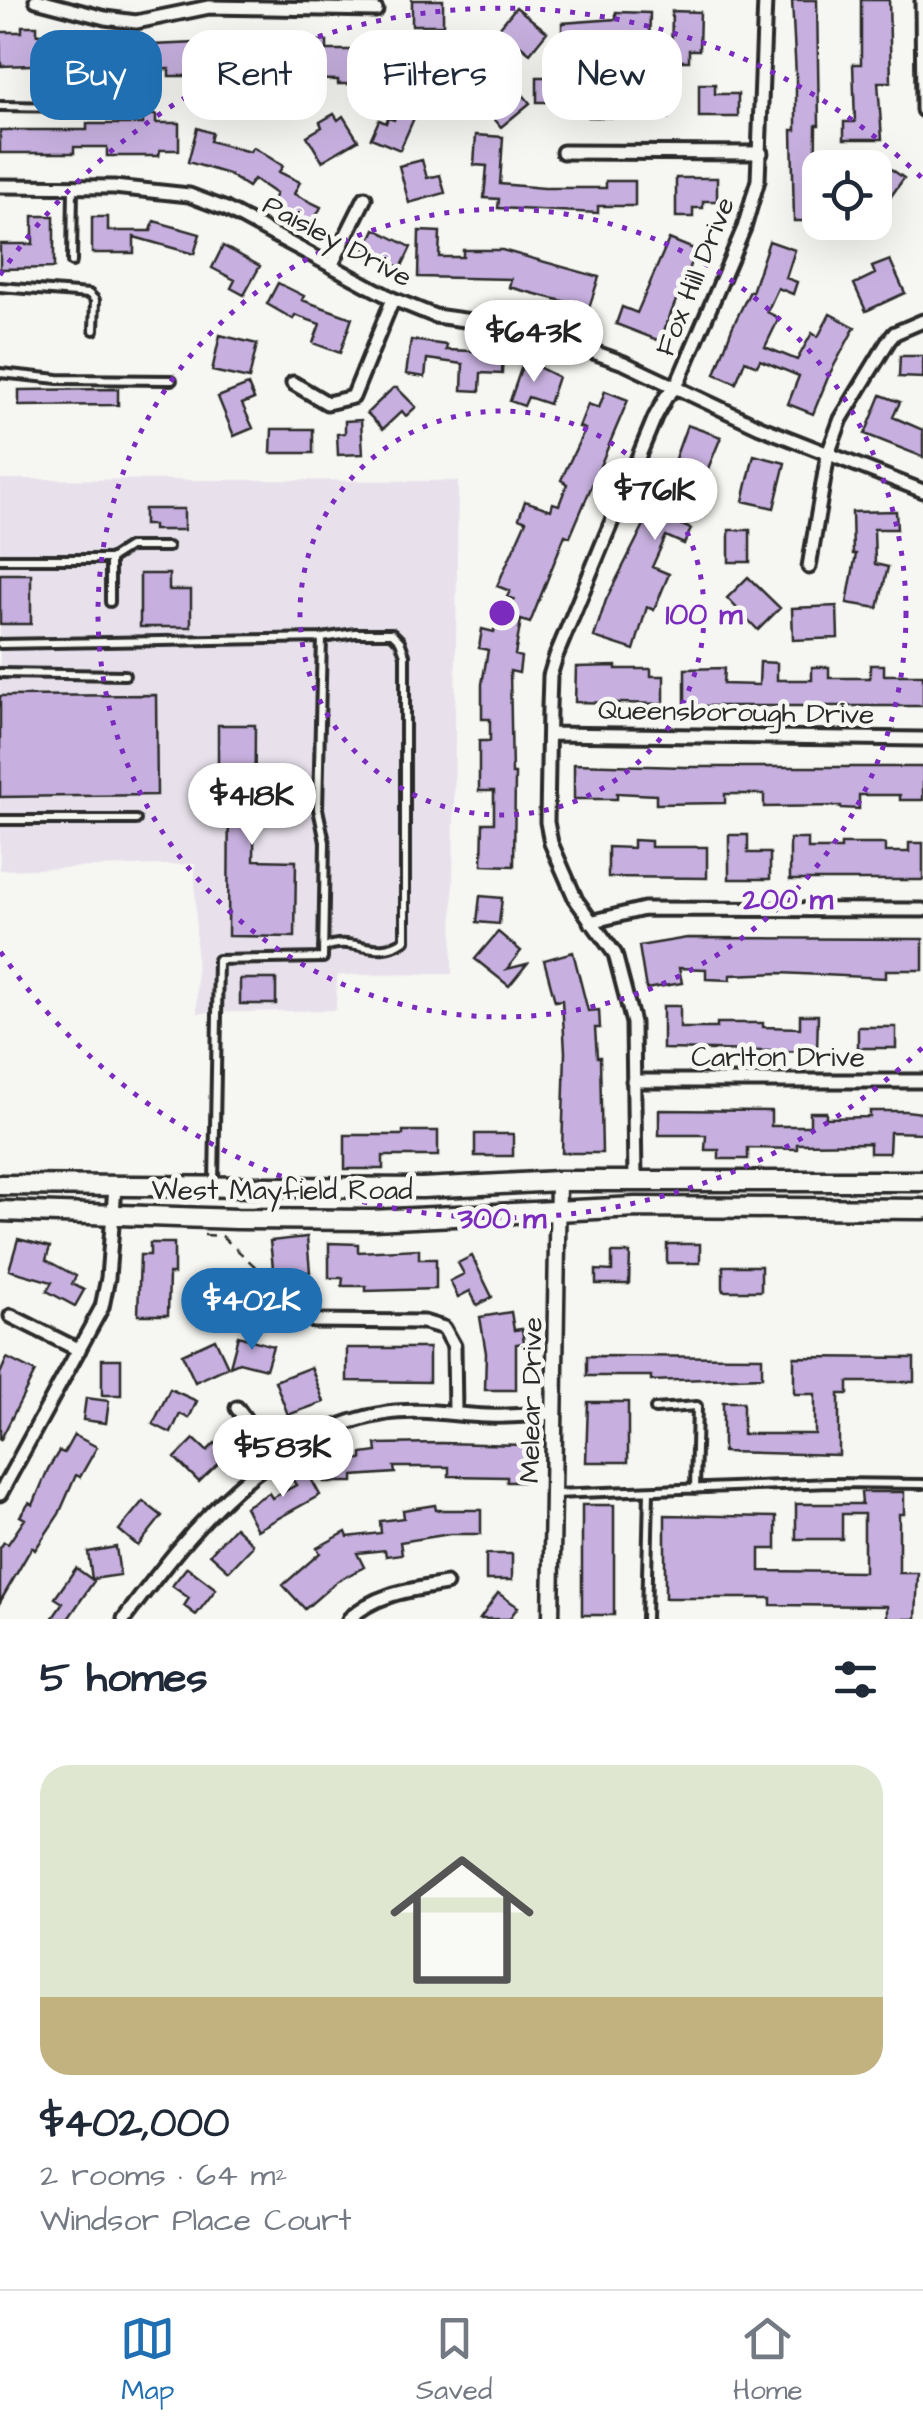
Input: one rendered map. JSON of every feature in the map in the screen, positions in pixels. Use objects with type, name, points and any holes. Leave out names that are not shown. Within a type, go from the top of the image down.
[{"type":"main road","name":"West Mayfield Road","points":[[0,1185],[422,1188],[558,1182],[923,1181]]},
{"type":"main road","name":"West Mayfield Road","points":[[0,1211],[373,1220],[557,1209],[923,1209]]},
{"type":"street","points":[[36,0],[136,22],[209,7],[376,10]]},
{"type":"street","name":"Fox Hill Drive","points":[[635,1183],[632,1023],[621,972],[606,938],[590,922],[567,882],[551,844],[547,822],[550,676],[655,417],[666,396],[676,387],[744,228],[758,180],[761,153],[765,0]]},
{"type":"street","points":[[922,0],[923,110]]},
{"type":"street","points":[[563,152],[761,153]]},
{"type":"street","name":"Paisley Drive","points":[[0,186],[158,190],[189,195],[226,210],[393,299],[435,316],[530,330],[624,362],[828,454],[923,491]]},
{"type":"street","points":[[331,266],[365,198]]},
{"type":"street","points":[[294,383],[327,402],[353,398],[393,299]]},
{"type":"street","points":[[809,568],[828,454],[841,419],[888,340],[895,332],[923,320]]},
{"type":"street","name":"Queensborough Drive","points":[[549,734],[923,738]]},
{"type":"street","points":[[590,922],[644,909],[923,910]]},
{"type":"street","name":"Carlton Drive","points":[[633,1081],[923,1081]]},
{"type":"street","name":"Melear Drive","points":[[552,1619],[558,1182]]},
{"type":"street","points":[[0,1494],[102,1307],[115,1187]]},
{"type":"street","points":[[12,1316],[79,1350]]},
{"type":"street","points":[[314,1321],[424,1322],[444,1328],[454,1346],[456,1413]]},
{"type":"street","points":[[237,1408],[274,1459]]},
{"type":"street","points":[[124,1619],[180,1544],[234,1490],[293,1444],[389,1412],[490,1416],[555,1412]]},
{"type":"street","points":[[350,1619],[393,1593],[446,1584]]},
{"type":"lane","points":[[0,106],[30,106]]},
{"type":"lane","points":[[72,262],[73,186]]},
{"type":"lane","points":[[0,287],[89,294],[95,300],[94,330]]},
{"type":"lane","points":[[0,373],[58,379],[172,380]]},
{"type":"lane","points":[[0,559],[110,559],[129,547],[168,547]]},
{"type":"lane","points":[[110,559],[110,602]]},
{"type":"lane","points":[[0,644],[322,638],[392,633],[405,654],[405,940],[376,951],[358,944],[335,943],[323,948]]},
{"type":"lane","points":[[214,1188],[218,960],[323,958],[325,842],[318,809],[322,638]]},
{"type":"lane","points":[[0,673],[126,675]]},
{"type":"lane","points":[[0,820],[136,820]]},
{"type":"lane","points":[[655,1409],[697,1406],[695,1489]]},
{"type":"lane","points":[[554,1494],[830,1483],[923,1484]]},
{"type":"lane","points":[[646,1619],[649,1492]]},
{"type":"path","points":[[204,1236],[222,1236],[314,1321]]},
{"type":"shaded area","points":[[0,479],[458,481],[452,974],[337,975],[336,1010],[197,1013],[195,864],[0,870]]},
{"type":"building","points":[[412,0],[443,0],[443,25],[412,25]]},
{"type":"building","points":[[792,0],[817,0],[819,125],[816,150],[802,150],[802,221],[794,221],[792,130],[796,130]]},
{"type":"building","points":[[861,0],[889,0],[891,82],[878,82],[882,139],[844,139],[844,122],[855,122],[853,64],[861,64]]},
{"type":"building","points":[[516,7],[545,30],[530,53],[522,47],[522,30],[499,28]]},
{"type":"building","points":[[672,11],[700,12],[699,50],[689,50],[689,61],[682,61],[682,30],[672,30]]},
{"type":"building","points":[[616,12],[650,13],[650,30],[562,30],[562,23],[616,19]]},
{"type":"building","points":[[22,26],[37,26],[37,30],[30,30],[30,65],[1,66],[0,32],[22,32]]},
{"type":"building","points":[[182,44],[182,76],[169,76],[169,69],[162,69],[162,45]]},
{"type":"building","points":[[327,50],[347,50],[347,84],[338,84],[338,80],[327,80]]},
{"type":"building","points":[[537,77],[542,77],[542,102],[537,102]]},
{"type":"building","points":[[699,84],[715,84],[715,94],[738,94],[738,117],[699,117]]},
{"type":"building","points":[[522,93],[530,103],[522,110]]},
{"type":"building","points":[[334,114],[338,120],[343,116],[358,140],[322,161],[307,136],[322,127],[320,122]]},
{"type":"building","points":[[143,120],[179,123],[179,150],[160,150],[159,156],[107,156],[107,147],[74,147],[74,153],[0,153],[0,130],[87,130],[87,124],[143,124]]},
{"type":"building","points":[[379,120],[386,123],[413,120],[400,150],[371,138]]},
{"type":"building","points":[[197,128],[212,133],[210,141],[250,152],[253,147],[283,166],[279,172],[300,182],[294,194],[321,207],[311,226],[270,205],[276,194],[254,179],[248,187],[228,174],[188,162]]},
{"type":"building","points":[[476,135],[503,137],[500,184],[606,188],[606,181],[635,181],[635,206],[598,206],[598,213],[498,208],[499,199],[484,198],[487,166],[474,165]]},
{"type":"building","points":[[422,160],[427,178],[440,175],[445,193],[409,203],[399,166]]},
{"type":"building","points":[[892,170],[904,178],[892,195]]},
{"type":"building","points":[[676,178],[717,178],[717,201],[703,201],[703,208],[693,208],[693,217],[676,217]]},
{"type":"building","points":[[33,216],[54,216],[54,268],[0,269],[0,244],[33,244]]},
{"type":"building","points":[[92,217],[108,217],[108,231],[151,231],[154,221],[200,234],[194,254],[134,237],[134,253],[92,253]]},
{"type":"building","points":[[375,229],[411,247],[401,268],[365,251]]},
{"type":"building","points":[[419,231],[440,232],[439,257],[463,257],[463,250],[502,250],[599,277],[589,308],[509,287],[511,279],[418,277]]},
{"type":"building","points":[[669,239],[696,250],[660,341],[616,324],[622,307],[637,313]]},
{"type":"building","points":[[769,241],[795,250],[786,278],[797,282],[793,294],[778,288],[767,312],[779,318],[765,347],[797,360],[812,333],[818,337],[830,314],[855,327],[813,414],[788,404],[799,376],[760,360],[757,366],[745,361],[736,383],[715,374],[732,328],[752,292]]},
{"type":"building","points":[[223,246],[260,266],[244,295],[231,288],[235,280],[212,268]]},
{"type":"building","points":[[890,260],[905,293],[866,311],[854,284],[875,274],[872,267]]},
{"type":"building","points":[[278,283],[304,296],[302,300],[352,318],[340,353],[313,343],[320,324],[295,315],[293,319],[267,304]]},
{"type":"building","points":[[220,335],[257,344],[249,379],[212,371]]},
{"type":"building","points":[[411,340],[447,345],[446,350],[503,352],[502,374],[481,373],[480,391],[462,390],[463,364],[427,359],[425,377],[406,374]]},
{"type":"building","points":[[900,356],[923,356],[923,378],[899,377]]},
{"type":"building","points":[[524,360],[558,377],[549,404],[528,397],[524,406],[510,401]]},
{"type":"building","points":[[248,385],[254,399],[242,404],[253,428],[234,436],[218,397]]},
{"type":"building","points":[[393,388],[416,407],[406,416],[402,411],[383,429],[367,413]]},
{"type":"building","points":[[118,389],[118,405],[19,406],[19,390]]},
{"type":"building","points":[[605,391],[628,400],[570,537],[565,535],[530,623],[521,620],[515,655],[521,657],[519,673],[510,671],[514,866],[482,865],[483,823],[494,823],[494,791],[479,791],[479,741],[490,741],[490,719],[482,719],[482,684],[488,650],[479,648],[482,629],[494,632],[495,625],[503,626],[514,599],[507,597],[510,591],[497,586],[526,521],[519,518],[525,501],[551,510],[553,503],[559,505],[567,484],[561,480],[585,429],[579,427],[588,404],[599,408]]},
{"type":"building","points":[[881,395],[900,402],[893,417],[923,430],[923,457],[865,434]]},
{"type":"building","points":[[361,420],[363,454],[338,455],[337,434],[345,433],[345,421]]},
{"type":"building","points":[[687,425],[721,437],[698,493],[685,489],[673,521],[691,529],[684,544],[666,536],[652,567],[669,574],[654,610],[647,607],[634,650],[594,637],[606,600],[651,511],[666,465],[672,467]]},
{"type":"building","points":[[272,429],[313,429],[313,453],[271,453]]},
{"type":"building","points":[[754,455],[785,463],[774,508],[743,501]]},
{"type":"building","points":[[144,509],[184,509],[184,530],[153,530],[153,525],[144,525]]},
{"type":"building","points":[[896,511],[897,529],[874,529],[875,564],[888,567],[878,608],[847,603],[856,554],[852,512]]},
{"type":"building","points":[[729,530],[750,530],[750,562],[729,562]]},
{"type":"building","points":[[0,574],[31,574],[31,624],[0,624]]},
{"type":"building","points":[[140,574],[169,574],[169,590],[191,590],[191,627],[140,627]]},
{"type":"building","points":[[748,577],[780,608],[758,630],[727,598]]},
{"type":"building","points":[[837,606],[838,638],[793,640],[792,608]]},
{"type":"building","points":[[760,662],[777,663],[777,680],[812,680],[812,667],[829,667],[829,678],[870,678],[870,665],[884,665],[884,675],[923,675],[923,706],[685,706],[685,669],[724,668],[723,684],[759,685]]},
{"type":"building","points":[[576,667],[651,669],[651,676],[664,676],[664,704],[575,702]]},
{"type":"building","points":[[156,695],[157,795],[0,797],[0,696]]},
{"type":"building","points":[[218,725],[255,725],[254,860],[296,861],[295,937],[228,936],[229,787],[218,787]]},
{"type":"building","points":[[574,764],[923,767],[923,800],[900,800],[900,795],[859,795],[859,809],[764,807],[764,794],[725,794],[725,803],[656,804],[656,795],[617,793],[617,799],[574,799]]},
{"type":"building","points":[[729,835],[748,835],[748,853],[770,853],[770,879],[729,879]]},
{"type":"building","points":[[790,839],[808,839],[808,849],[885,844],[885,852],[909,852],[909,843],[923,843],[923,880],[790,880]]},
{"type":"building","points":[[633,840],[651,841],[651,847],[707,847],[707,878],[608,877],[608,847],[633,848]]},
{"type":"building","points":[[480,896],[502,898],[499,924],[477,922]]},
{"type":"building","points":[[498,932],[521,951],[507,969],[527,964],[509,986],[475,959]]},
{"type":"building","points":[[687,938],[923,939],[923,970],[886,970],[886,978],[779,973],[730,975],[730,980],[706,979],[706,969],[679,968],[682,983],[646,989],[639,946]]},
{"type":"building","points":[[573,952],[588,1011],[599,1010],[600,1028],[595,1028],[600,1057],[602,1153],[562,1153],[562,1000],[555,1001],[544,960]]},
{"type":"building","points":[[240,979],[276,979],[276,1004],[240,1004]]},
{"type":"building","points":[[663,1006],[680,1006],[680,1028],[763,1023],[763,1027],[800,1028],[800,1015],[818,1015],[817,1052],[663,1049]]},
{"type":"building","points":[[858,1027],[896,1027],[896,1048],[858,1048]]},
{"type":"building","points":[[659,1110],[771,1111],[771,1126],[810,1126],[810,1112],[826,1112],[826,1118],[870,1117],[870,1111],[906,1111],[923,1113],[923,1133],[890,1132],[889,1153],[870,1153],[870,1143],[797,1144],[797,1149],[748,1148],[748,1159],[719,1159],[719,1150],[705,1150],[706,1135],[659,1135]]},
{"type":"building","points":[[403,1131],[438,1131],[438,1156],[383,1156],[383,1169],[345,1169],[345,1135],[403,1135]]},
{"type":"building","points":[[475,1134],[513,1134],[513,1156],[475,1156]]},
{"type":"building","points":[[307,1237],[310,1272],[274,1276],[270,1241]]},
{"type":"building","points":[[18,1239],[50,1247],[46,1260],[76,1276],[72,1284],[84,1290],[75,1306],[47,1291],[52,1282],[9,1270]]},
{"type":"building","points":[[150,1243],[174,1243],[168,1315],[138,1315],[140,1255],[150,1255]]},
{"type":"building","points":[[329,1243],[358,1244],[358,1252],[419,1249],[419,1259],[436,1259],[436,1289],[366,1291],[366,1286],[342,1286],[343,1278],[329,1278]]},
{"type":"building","points":[[667,1244],[700,1244],[700,1263],[667,1263]]},
{"type":"building","points":[[612,1253],[630,1253],[629,1284],[596,1284],[596,1270],[612,1271]]},
{"type":"building","points":[[472,1256],[492,1297],[477,1305],[470,1291],[458,1297],[450,1281],[464,1274],[458,1263]]},
{"type":"building","points":[[723,1266],[761,1266],[761,1291],[723,1291]]},
{"type":"building","points":[[229,1282],[260,1287],[257,1304],[270,1306],[267,1321],[224,1315]]},
{"type":"building","points":[[511,1312],[514,1330],[522,1329],[524,1343],[516,1344],[516,1390],[485,1390],[486,1353],[480,1317]]},
{"type":"building","points":[[238,1336],[273,1346],[266,1369],[239,1362],[230,1366]]},
{"type":"building","points":[[215,1339],[228,1367],[195,1382],[182,1354]]},
{"type":"building","points":[[347,1348],[429,1348],[429,1382],[347,1381]]},
{"type":"building","points":[[587,1356],[762,1357],[762,1377],[651,1381],[651,1376],[587,1376]]},
{"type":"building","points":[[794,1357],[914,1358],[914,1382],[848,1382],[848,1394],[839,1394],[839,1455],[723,1452],[723,1402],[743,1402],[743,1434],[815,1434],[815,1394],[794,1394]]},
{"type":"building","points":[[7,1358],[35,1372],[0,1441],[0,1374]]},
{"type":"building","points":[[102,1359],[121,1359],[121,1395],[102,1395]]},
{"type":"building","points":[[311,1367],[324,1402],[288,1415],[275,1381]]},
{"type":"building","points":[[170,1389],[197,1401],[189,1418],[180,1414],[171,1433],[153,1424]]},
{"type":"building","points":[[86,1398],[109,1401],[106,1423],[83,1420]]},
{"type":"building","points":[[588,1402],[628,1402],[628,1462],[586,1462]]},
{"type":"building","points":[[74,1435],[97,1447],[80,1477],[76,1475],[59,1514],[35,1550],[32,1547],[0,1602],[0,1548],[4,1542],[8,1544],[25,1519],[20,1516],[29,1503],[33,1505],[48,1469]]},
{"type":"building","points":[[194,1439],[207,1451],[215,1443],[227,1455],[199,1482],[175,1458]]},
{"type":"building","points":[[376,1444],[524,1445],[524,1482],[507,1482],[507,1477],[449,1476],[449,1467],[394,1467],[395,1473],[353,1476],[353,1482],[324,1482],[324,1459],[362,1459],[362,1454],[377,1452]]},
{"type":"building","points":[[304,1466],[320,1495],[257,1530],[245,1507],[269,1493],[272,1498],[296,1485],[289,1474]]},
{"type":"building","points":[[861,1492],[904,1492],[904,1514],[899,1514],[899,1573],[918,1573],[916,1619],[887,1619],[887,1606],[771,1605],[771,1598],[665,1598],[665,1515],[776,1517],[776,1549],[760,1549],[760,1571],[864,1572],[864,1514],[842,1514],[842,1539],[796,1539],[796,1504],[862,1504]]},
{"type":"building","points":[[143,1501],[162,1516],[138,1546],[119,1530]]},
{"type":"building","points":[[435,1505],[436,1510],[481,1510],[481,1534],[450,1534],[400,1542],[402,1554],[386,1556],[385,1550],[357,1553],[364,1567],[336,1582],[305,1609],[283,1585],[320,1553],[317,1548],[346,1532],[348,1537],[381,1533],[380,1521],[404,1518],[403,1510]]},
{"type":"building","points":[[582,1505],[614,1505],[614,1615],[582,1615]]},
{"type":"building","points":[[235,1527],[252,1547],[229,1571],[210,1554]]},
{"type":"building","points":[[116,1547],[120,1575],[92,1579],[88,1552]]},
{"type":"building","points":[[486,1554],[512,1554],[512,1580],[486,1580]]},
{"type":"building","points":[[187,1567],[216,1589],[196,1615],[184,1606],[189,1598],[172,1586]]},
{"type":"building","points":[[76,1568],[94,1581],[68,1619],[52,1619],[63,1603],[55,1598]]},
{"type":"building","points":[[498,1593],[518,1607],[509,1619],[480,1619]]}]
